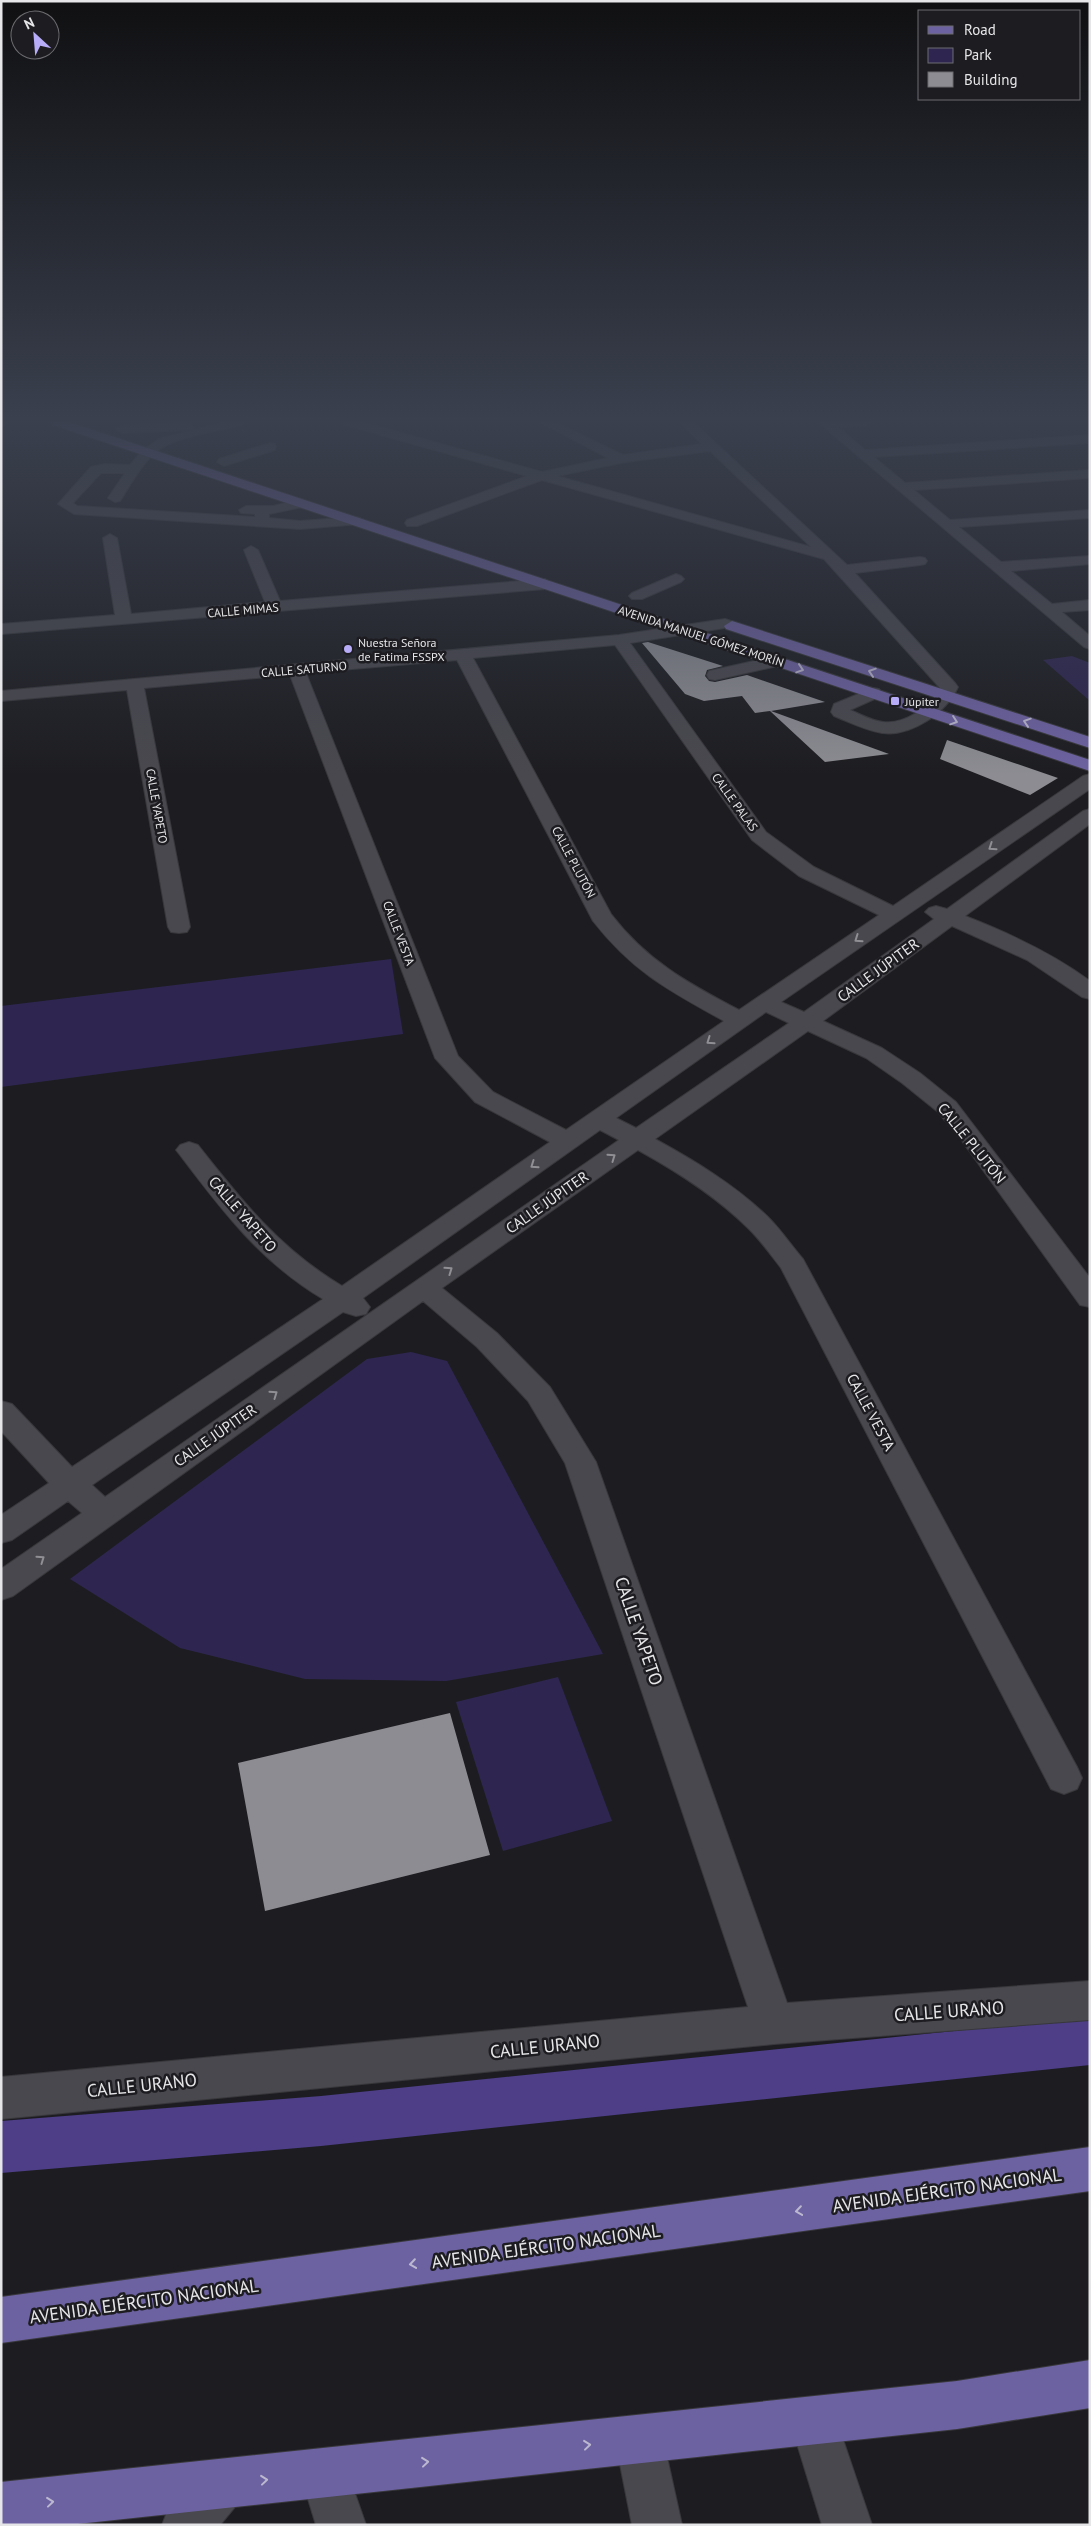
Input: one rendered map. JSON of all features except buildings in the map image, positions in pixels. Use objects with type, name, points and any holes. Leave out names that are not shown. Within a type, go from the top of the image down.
[{"type":"main road","name":"AVENIDA MANUEL GÓMEZ MORÍN","points":[[412,540],[1090,766]]},
{"type":"main road","name":"AVENIDA MANUEL GÓMEZ MORÍN","points":[[618,590],[663,604]]},
{"type":"main road","name":"AVENIDA MANUEL GÓMEZ MORÍN","points":[[690,613],[1090,742]]},
{"type":"main road","points":[[1060,733],[1090,738]]},
{"type":"main road","name":"AVENIDA EJÉRCITO NACIONAL","points":[[1,2320],[907,2196],[1090,2169]]},
{"type":"main road","points":[[1,2508],[956,2405],[1090,2384]]},
{"type":"street","points":[[110,540],[124,619]]},
{"type":"street","points":[[771,540],[829,556]]},
{"type":"street","points":[[812,540],[844,570],[944,679],[948,687],[946,696],[930,712],[890,728],[882,728],[838,710],[873,694]]},
{"type":"street","points":[[966,540],[1090,644]]},
{"type":"street","points":[[251,550],[275,607]]},
{"type":"street","points":[[999,567],[1090,560]]},
{"type":"street","points":[[844,570],[920,561]]},
{"type":"street","points":[[637,596],[676,579]]},
{"type":"street","name":"CALLE MIMAS","points":[[1,630],[545,584]]},
{"type":"street","points":[[1049,609],[1090,606]]},
{"type":"street","name":"CALLE SATURNO","points":[[1,696],[619,640],[725,624]]},
{"type":"street","name":"CALLE PALAS","points":[[619,640],[759,836],[782,857],[804,872],[844,893],[903,908],[950,917],[1009,940],[1041,957],[1090,992]]},
{"type":"street","name":"CALLE PLUTÓN","points":[[462,654],[601,916],[625,946],[647,965],[682,988],[740,1020]]},
{"type":"street","points":[[715,675],[776,661]]},
{"type":"street","name":"CALLE VESTA","points":[[296,669],[447,1058],[484,1097],[568,1141]]},
{"type":"street","name":"CALLE YAPETO","points":[[135,684],[179,928]]},
{"type":"street","points":[[1,1531],[343,1299],[740,1020],[1090,780]]},
{"type":"street","name":"CALLE JÚPITER","points":[[1,1587],[424,1287],[806,1022],[1090,815]]},
{"type":"street","points":[[1026,824],[1090,842]]},
{"type":"street","name":"CALLE PLUTÓN","points":[[765,1003],[874,1053],[911,1078],[947,1107],[971,1136],[1090,1298]]},
{"type":"street","name":"CALLE VESTA","points":[[598,1119],[638,1139],[701,1177],[754,1219],[793,1265],[1064,1778]]},
{"type":"street","name":"CALLE YAPETO","points":[[189,1150],[269,1245],[294,1268],[377,1320]]},
{"type":"street","name":"CALLE YAPETO","points":[[424,1287],[487,1340],[539,1394],[580,1462],[774,2024]]},
{"type":"street","points":[[1,1412],[68,1484],[105,1514]]},
{"type":"street","name":"CALLE URANO","points":[[1,2098],[774,2024],[1090,2000]]},
{"type":"street","points":[[814,2421],[847,2525]]},
{"type":"street","points":[[639,2439],[657,2525]]},
{"type":"street","points":[[325,2473],[341,2525]]},
{"type":"street","points":[[187,2525],[221,2484]]},
{"type":"green space","points":[[1072,656],[1090,663],[1090,701],[1043,660]]},
{"type":"green space","points":[[391,959],[403,1034],[1,1087],[1,1006]]},
{"type":"green space","points":[[411,1352],[447,1361],[603,1654],[446,1681],[305,1679],[180,1648],[70,1579],[367,1359]]},
{"type":"green space","points":[[558,1677],[612,1821],[503,1851],[456,1702]]},
{"type":"waterway","points":[[1,2147],[321,2121],[1090,2041]]},
{"type":"place","name":"Nuestra Señora de Fatima FSSPX","points":[[348,649]]},
{"type":"place","name":"Júpiter","points":[[895,701]]}]
